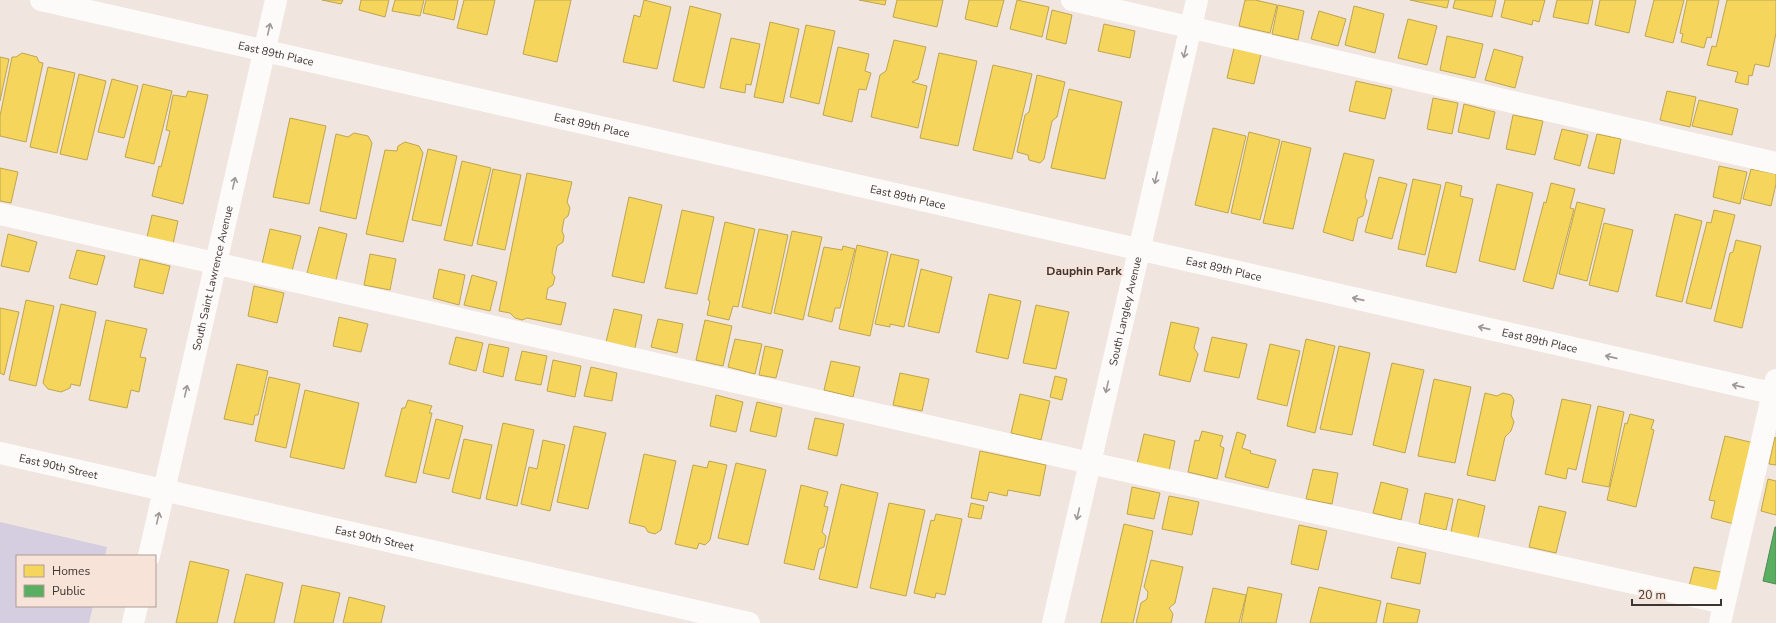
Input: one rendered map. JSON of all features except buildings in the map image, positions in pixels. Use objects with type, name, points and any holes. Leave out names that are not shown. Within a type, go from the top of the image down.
[{"type":"street","name":"East 89th Place","points":[[41,0],[264,52],[1139,249],[1775,389]]},
{"type":"street","name":"South Saint Lawrence Avenue","points":[[149,555],[276,0]]},
{"type":"street","points":[[1072,0],[1776,163]]},
{"type":"street","name":"South Langley Avenue","points":[[1053,623],[1197,0]]},
{"type":"street","points":[[0,214],[1090,463],[1722,613],[1775,389]]},
{"type":"street","name":"East 90th Street","points":[[0,453],[749,623]]},
{"type":"street","points":[[134,623],[137,607]]},
{"type":"shaded area","points":[[0,522],[107,547],[105,555],[16,555],[16,607],[93,607],[89,623],[0,623]]},
{"type":"district","name":"Dauphin Park","points":[[1084,271]]}]
